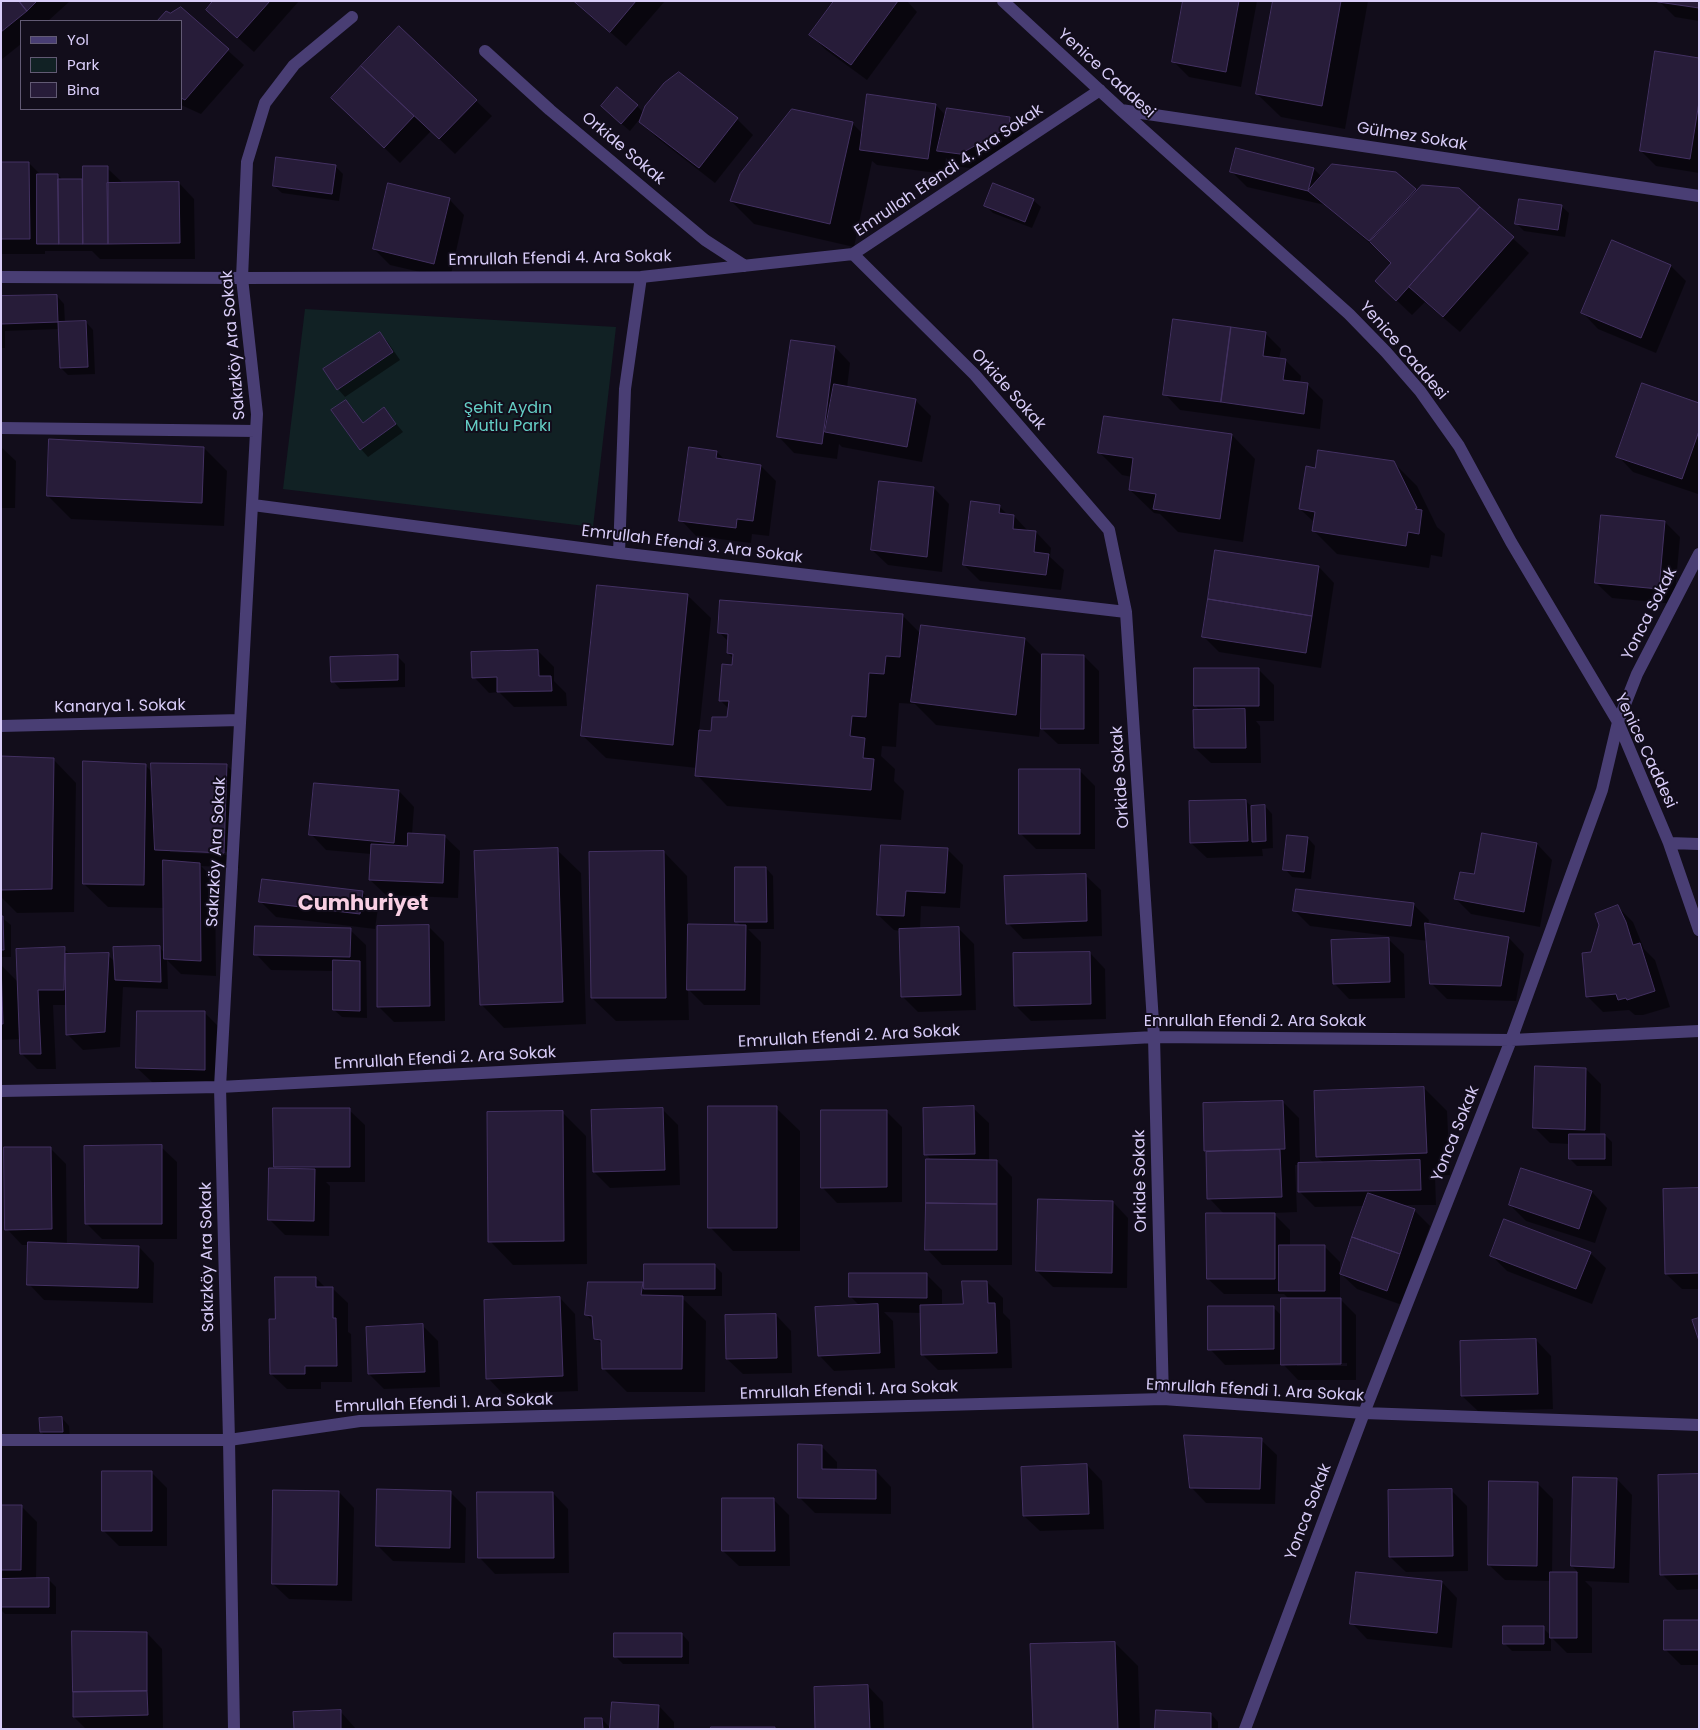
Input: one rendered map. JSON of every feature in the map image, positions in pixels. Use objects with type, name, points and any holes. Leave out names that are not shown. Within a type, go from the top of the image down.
[{"type":"street","name":"Yenice Caddesi","points":[[1003,1],[1120,110],[1350,314],[1420,391],[1459,446],[1511,542],[1618,722],[1669,843],[1699,930]]},
{"type":"street","name":"Sakızköy Ara Sokak","points":[[234,1729],[220,1087],[257,414],[242,278],[247,162],[265,103],[294,65],[352,16]]},
{"type":"street","name":"Orkide Sokak","points":[[485,52],[550,110],[705,240],[744,266]]},
{"type":"street","name":"Emrullah Efendi 4. Ara Sokak","points":[[1,277],[641,277],[853,254],[1100,90]]},
{"type":"street","name":"Gülmez Sokak","points":[[1120,110],[1699,196]]},
{"type":"street","name":"Orkide Sokak","points":[[853,254],[974,375],[1109,530],[1126,612],[1154,1037],[1163,1399]]},
{"type":"street","points":[[619,553],[625,389],[641,277]]},
{"type":"street","points":[[1,428],[256,431]]},
{"type":"street","name":"Emrullah Efendi 3. Ara Sokak","points":[[253,505],[619,553],[1126,612]]},
{"type":"street","name":"Yonca Sokak","points":[[1245,1729],[1364,1413],[1511,1040],[1602,790],[1618,722],[1637,674],[1699,554]]},
{"type":"street","name":"Kanarya 1. Sokak","points":[[1,726],[240,720]]},
{"type":"street","points":[[1669,843],[1699,844]]},
{"type":"street","name":"Emrullah Efendi 2. Ara Sokak","points":[[1,1091],[220,1087],[1154,1037],[1511,1040],[1699,1032]]},
{"type":"street","name":"Emrullah Efendi 1. Ara Sokak","points":[[1,1440],[229,1440],[360,1420],[1163,1399],[1364,1413],[1699,1425]]},
{"type":"green space","name":"Şehit Aydın Mutlu Parkı","points":[[305,309],[616,327],[593,527],[283,489]]},
{"type":"building","points":[[1,1],[19,1],[27,11],[1,32]]},
{"type":"building","points":[[19,1],[37,1],[27,11]]},
{"type":"building","points":[[213,1],[270,1],[237,38],[206,10]]},
{"type":"building","points":[[574,1],[636,1],[610,32]]},
{"type":"building","points":[[834,1],[898,1],[851,65],[809,35]]},
{"type":"building","points":[[1183,1],[1239,1],[1226,72],[1172,62]]},
{"type":"building","points":[[1273,1],[1341,1],[1322,106],[1256,94]]},
{"type":"building","points":[[1699,1],[1699,8],[1658,2]]},
{"type":"building","points":[[181,7],[229,49],[185,100],[182,98],[182,20],[158,20],[166,11],[170,13]]},
{"type":"building","points":[[399,26],[477,100],[439,139],[361,66]]},
{"type":"building","points":[[1655,51],[1699,58],[1699,102],[1690,159],[1640,151]]},
{"type":"building","points":[[361,66],[414,116],[384,148],[331,98]]},
{"type":"building","points":[[679,72],[738,118],[699,168],[639,122],[645,106],[664,83]]},
{"type":"building","points":[[617,87],[638,105],[621,124],[601,106]]},
{"type":"building","points":[[867,94],[936,104],[928,159],[860,150]]},
{"type":"building","points":[[947,108],[1010,117],[1009,127],[960,154],[937,151]]},
{"type":"building","points":[[792,109],[853,122],[830,224],[730,201],[740,174]]},
{"type":"building","points":[[1236,148],[1314,168],[1308,191],[1230,172]]},
{"type":"building","points":[[276,157],[336,165],[332,194],[273,186]]},
{"type":"building","points":[[1,162],[29,162],[30,239],[1,239]]},
{"type":"building","points":[[1332,164],[1396,172],[1416,189],[1369,241],[1308,191]]},
{"type":"building","points":[[83,166],[108,166],[108,244],[83,244]]},
{"type":"building","points":[[37,174],[58,174],[59,244],[37,244]]},
{"type":"building","points":[[58,179],[82,179],[83,244],[59,244]]},
{"type":"building","points":[[179,182],[180,243],[108,244],[107,183]]},
{"type":"building","points":[[388,183],[450,198],[434,264],[373,249]]},
{"type":"building","points":[[993,183],[1034,199],[1025,222],[984,206]]},
{"type":"building","points":[[1422,185],[1459,188],[1480,207],[1396,301],[1375,281],[1391,263],[1370,242]]},
{"type":"building","points":[[1519,199],[1562,205],[1558,230],[1515,224]]},
{"type":"building","points":[[1480,207],[1514,237],[1443,317],[1409,287]]},
{"type":"building","points":[[1612,240],[1671,265],[1641,338],[1581,313]]},
{"type":"building","points":[[57,295],[58,322],[1,324],[1,296]]},
{"type":"building","points":[[1173,319],[1231,327],[1221,402],[1163,395]]},
{"type":"building","points":[[86,321],[88,367],[60,368],[58,322]]},
{"type":"building","points":[[1231,327],[1266,332],[1263,356],[1286,359],[1283,380],[1308,383],[1304,414],[1221,402]]},
{"type":"building","points":[[380,332],[393,352],[337,390],[323,369]]},
{"type":"building","points":[[791,340],[835,346],[822,444],[777,437]]},
{"type":"building","points":[[1642,383],[1699,403],[1699,431],[1682,479],[1616,457]]},
{"type":"building","points":[[834,384],[916,399],[907,447],[825,432]]},
{"type":"building","points":[[346,400],[363,423],[384,407],[396,424],[360,450],[331,410]]},
{"type":"building","points":[[1104,416],[1232,434],[1220,519],[1153,509],[1156,494],[1129,490],[1133,458],[1098,453]]},
{"type":"building","points":[[49,439],[204,447],[202,503],[47,496]]},
{"type":"building","points":[[689,447],[717,451],[716,458],[761,465],[753,521],[737,519],[736,528],[679,521]]},
{"type":"building","points":[[1318,450],[1394,461],[1417,508],[1415,509],[1422,510],[1419,534],[1408,532],[1406,546],[1312,531],[1315,512],[1299,509],[1306,466],[1315,468]]},
{"type":"building","points":[[879,481],[934,487],[927,557],[871,550]]},
{"type":"building","points":[[971,501],[1000,505],[999,513],[1014,515],[1013,529],[1036,531],[1034,552],[1049,554],[1046,575],[963,565]]},
{"type":"building","points":[[1601,515],[1665,521],[1659,589],[1595,583]]},
{"type":"building","points":[[1215,550],[1319,566],[1312,616],[1208,599]]},
{"type":"building","points":[[597,585],[688,594],[673,745],[581,736]]},
{"type":"building","points":[[1208,599],[1312,616],[1306,653],[1202,637]]},
{"type":"building","points":[[720,600],[903,614],[900,657],[886,656],[884,674],[869,673],[866,717],[852,716],[850,736],[865,738],[863,758],[874,759],[871,790],[695,776],[699,730],[711,731],[712,717],[727,717],[729,701],[719,701],[722,664],[732,665],[733,654],[727,653],[728,634],[718,633]]},
{"type":"building","points":[[921,625],[1025,638],[1016,715],[911,702]]},
{"type":"building","points":[[538,650],[539,676],[551,676],[552,691],[497,692],[497,677],[472,678],[471,652]]},
{"type":"building","points":[[1042,654],[1084,655],[1084,729],[1041,729]]},
{"type":"building","points":[[398,655],[398,680],[331,682],[330,657]]},
{"type":"building","points":[[1194,668],[1259,668],[1259,706],[1194,706]]},
{"type":"building","points":[[1245,709],[1246,748],[1194,748],[1193,710]]},
{"type":"building","points":[[1,756],[54,758],[52,889],[1,890]]},
{"type":"building","points":[[83,761],[146,764],[144,885],[83,884]]},
{"type":"building","points":[[151,763],[227,764],[224,853],[155,850]]},
{"type":"building","points":[[1019,769],[1080,769],[1080,834],[1019,834]]},
{"type":"building","points":[[314,783],[399,790],[394,843],[309,835]]},
{"type":"building","points":[[1246,800],[1248,841],[1190,843],[1189,801]]},
{"type":"building","points":[[1265,805],[1266,841],[1252,842],[1251,806]]},
{"type":"building","points":[[408,833],[445,835],[443,883],[369,880],[371,844],[407,846]]},
{"type":"building","points":[[1482,833],[1537,843],[1524,912],[1454,899],[1460,872],[1474,874]]},
{"type":"building","points":[[1287,835],[1308,837],[1304,872],[1283,870]]},
{"type":"building","points":[[881,845],[948,848],[945,893],[906,891],[904,916],[877,915]]},
{"type":"building","points":[[558,848],[563,1002],[480,1005],[474,851]]},
{"type":"building","points":[[664,851],[666,998],[591,998],[589,852]]},
{"type":"building","points":[[163,860],[200,863],[201,961],[164,959]]},
{"type":"building","points":[[735,867],[766,867],[767,922],[735,922]]},
{"type":"building","points":[[1086,874],[1087,921],[1006,924],[1004,876]]},
{"type":"building","points":[[262,879],[363,891],[360,914],[259,902]]},
{"type":"building","points":[[1296,889],[1414,903],[1411,926],[1293,911]]},
{"type":"building","points":[[1618,905],[1626,922],[1633,945],[1640,943],[1655,991],[1627,1000],[1626,998],[1618,1000],[1616,994],[1586,997],[1582,953],[1591,952],[1599,925],[1595,914]]},
{"type":"building","points":[[1,916],[3,916],[4,950],[1,950]]},
{"type":"building","points":[[1425,923],[1509,937],[1501,986],[1430,984]]},
{"type":"building","points":[[688,924],[746,925],[745,990],[687,990]]},
{"type":"building","points":[[429,925],[430,1006],[377,1007],[377,926]]},
{"type":"building","points":[[255,926],[351,928],[350,957],[254,955]]},
{"type":"building","points":[[959,927],[961,995],[901,997],[899,929]]},
{"type":"building","points":[[1389,938],[1390,982],[1333,984],[1331,940]]},
{"type":"building","points":[[160,946],[161,982],[115,980],[113,947]]},
{"type":"building","points":[[65,947],[64,990],[38,990],[41,1054],[20,1054],[16,949]]},
{"type":"building","points":[[1090,952],[1091,1004],[1014,1006],[1013,953]]},
{"type":"building","points":[[109,953],[105,1032],[66,1035],[65,954]]},
{"type":"building","points":[[333,960],[360,961],[360,1011],[333,1010]]},
{"type":"building","points":[[1,963],[3,1024],[1,1024]]},
{"type":"building","points":[[137,1011],[205,1011],[205,1070],[136,1068]]},
{"type":"building","points":[[1535,1066],[1586,1068],[1585,1130],[1533,1128]]},
{"type":"building","points":[[1424,1087],[1427,1153],[1316,1157],[1314,1091]]},
{"type":"building","points":[[1283,1101],[1285,1149],[1204,1151],[1203,1103]]},
{"type":"building","points":[[708,1106],[777,1106],[777,1228],[708,1228]]},
{"type":"building","points":[[974,1106],[975,1154],[924,1155],[923,1108]]},
{"type":"building","points":[[273,1108],[350,1108],[350,1167],[274,1167]]},
{"type":"building","points":[[663,1108],[665,1170],[593,1172],[591,1110]]},
{"type":"building","points":[[821,1110],[887,1110],[887,1187],[821,1188]]},
{"type":"building","points":[[563,1111],[564,1241],[488,1242],[487,1112]]},
{"type":"building","points":[[1569,1134],[1605,1134],[1605,1159],[1569,1159]]},
{"type":"building","points":[[162,1145],[162,1224],[85,1224],[84,1146]]},
{"type":"building","points":[[4,1147],[51,1147],[52,1229],[5,1230]]},
{"type":"building","points":[[1280,1150],[1282,1197],[1207,1199],[1206,1152]]},
{"type":"building","points":[[926,1159],[997,1160],[997,1204],[926,1203]]},
{"type":"building","points":[[1420,1160],[1421,1190],[1298,1192],[1298,1163]]},
{"type":"building","points":[[269,1168],[315,1169],[314,1221],[268,1220]]},
{"type":"building","points":[[1521,1168],[1592,1191],[1579,1229],[1509,1205]]},
{"type":"building","points":[[1699,1188],[1699,1273],[1665,1274],[1663,1189]]},
{"type":"building","points":[[1368,1193],[1415,1209],[1400,1254],[1352,1237]]},
{"type":"building","points":[[1038,1199],[1113,1201],[1112,1273],[1036,1271]]},
{"type":"building","points":[[926,1203],[997,1204],[997,1250],[925,1250]]},
{"type":"building","points":[[1206,1213],[1275,1213],[1275,1279],[1207,1279]]},
{"type":"building","points":[[1504,1219],[1591,1252],[1576,1289],[1490,1256]]},
{"type":"building","points":[[1352,1237],[1400,1254],[1387,1291],[1340,1274]]},
{"type":"building","points":[[28,1242],[139,1246],[138,1288],[27,1285]]},
{"type":"building","points":[[1279,1245],[1325,1245],[1325,1291],[1279,1291]]},
{"type":"building","points":[[644,1264],[715,1264],[715,1289],[644,1289]]},
{"type":"building","points":[[849,1273],[927,1273],[927,1298],[849,1297]]},
{"type":"building","points":[[275,1277],[316,1277],[316,1287],[333,1287],[333,1318],[336,1318],[337,1366],[305,1366],[305,1374],[270,1374],[269,1319],[275,1319]]},
{"type":"building","points":[[962,1281],[987,1281],[988,1303],[995,1303],[997,1353],[921,1355],[920,1305],[963,1304]]},
{"type":"building","points":[[588,1282],[643,1282],[641,1295],[683,1296],[682,1369],[602,1369],[601,1340],[594,1339],[592,1316],[585,1315]]},
{"type":"building","points":[[560,1297],[563,1376],[486,1379],[484,1300]]},
{"type":"building","points":[[1281,1298],[1341,1298],[1341,1364],[1281,1365]]},
{"type":"building","points":[[878,1304],[880,1353],[818,1356],[815,1307]]},
{"type":"building","points":[[1208,1306],[1274,1306],[1274,1349],[1208,1350]]},
{"type":"building","points":[[776,1314],[777,1358],[726,1359],[725,1315]]},
{"type":"building","points":[[1699,1318],[1699,1341],[1692,1320]]},
{"type":"building","points":[[423,1324],[425,1372],[368,1374],[366,1327]]},
{"type":"building","points":[[1536,1339],[1538,1394],[1461,1396],[1460,1341]]},
{"type":"building","points":[[62,1417],[63,1432],[40,1432],[39,1418]]},
{"type":"building","points":[[1184,1435],[1262,1438],[1260,1489],[1190,1488]]},
{"type":"building","points":[[798,1444],[822,1445],[822,1469],[876,1470],[876,1499],[798,1498]]},
{"type":"building","points":[[1087,1464],[1089,1514],[1023,1516],[1021,1467]]},
{"type":"building","points":[[102,1471],[152,1471],[152,1531],[102,1531]]},
{"type":"building","points":[[1699,1474],[1699,1574],[1660,1575],[1658,1475]]},
{"type":"building","points":[[1573,1477],[1617,1478],[1614,1568],[1571,1566]]},
{"type":"building","points":[[1489,1481],[1538,1482],[1537,1566],[1488,1565]]},
{"type":"building","points":[[377,1489],[451,1491],[450,1548],[376,1546]]},
{"type":"building","points":[[1452,1489],[1453,1556],[1389,1557],[1388,1490]]},
{"type":"building","points":[[273,1490],[339,1491],[337,1585],[272,1584]]},
{"type":"building","points":[[477,1492],[553,1492],[554,1558],[478,1558]]},
{"type":"building","points":[[722,1498],[774,1498],[775,1551],[722,1551]]},
{"type":"building","points":[[1,1505],[22,1505],[21,1570],[1,1570]]},
{"type":"building","points":[[1356,1572],[1442,1581],[1437,1633],[1350,1624]]},
{"type":"building","points":[[1550,1572],[1577,1572],[1577,1638],[1550,1638]]},
{"type":"building","points":[[49,1578],[49,1607],[1,1607],[1,1579]]},
{"type":"building","points":[[1664,1620],[1699,1620],[1699,1650],[1664,1650]]},
{"type":"building","points":[[1503,1626],[1544,1626],[1544,1644],[1503,1644]]},
{"type":"building","points":[[72,1631],[147,1632],[147,1691],[73,1692]]},
{"type":"building","points":[[614,1633],[682,1633],[682,1657],[614,1657]]},
{"type":"building","points":[[1115,1642],[1118,1729],[1033,1729],[1030,1644]]},
{"type":"building","points":[[868,1685],[870,1729],[815,1729],[814,1687]]},
{"type":"building","points":[[147,1691],[148,1715],[73,1717],[73,1692]]},
{"type":"building","points":[[612,1702],[659,1705],[658,1729],[610,1729]]},
{"type":"building","points":[[341,1710],[341,1729],[294,1729],[293,1712]]},
{"type":"building","points":[[1156,1710],[1211,1713],[1211,1729],[1155,1729]]},
{"type":"building","points":[[585,1718],[602,1718],[603,1729],[585,1729]]},
{"type":"building","points":[[711,1727],[775,1727],[775,1729],[711,1729]]},
{"type":"district","name":"Cumhuriyet","points":[[363,905]]}]
